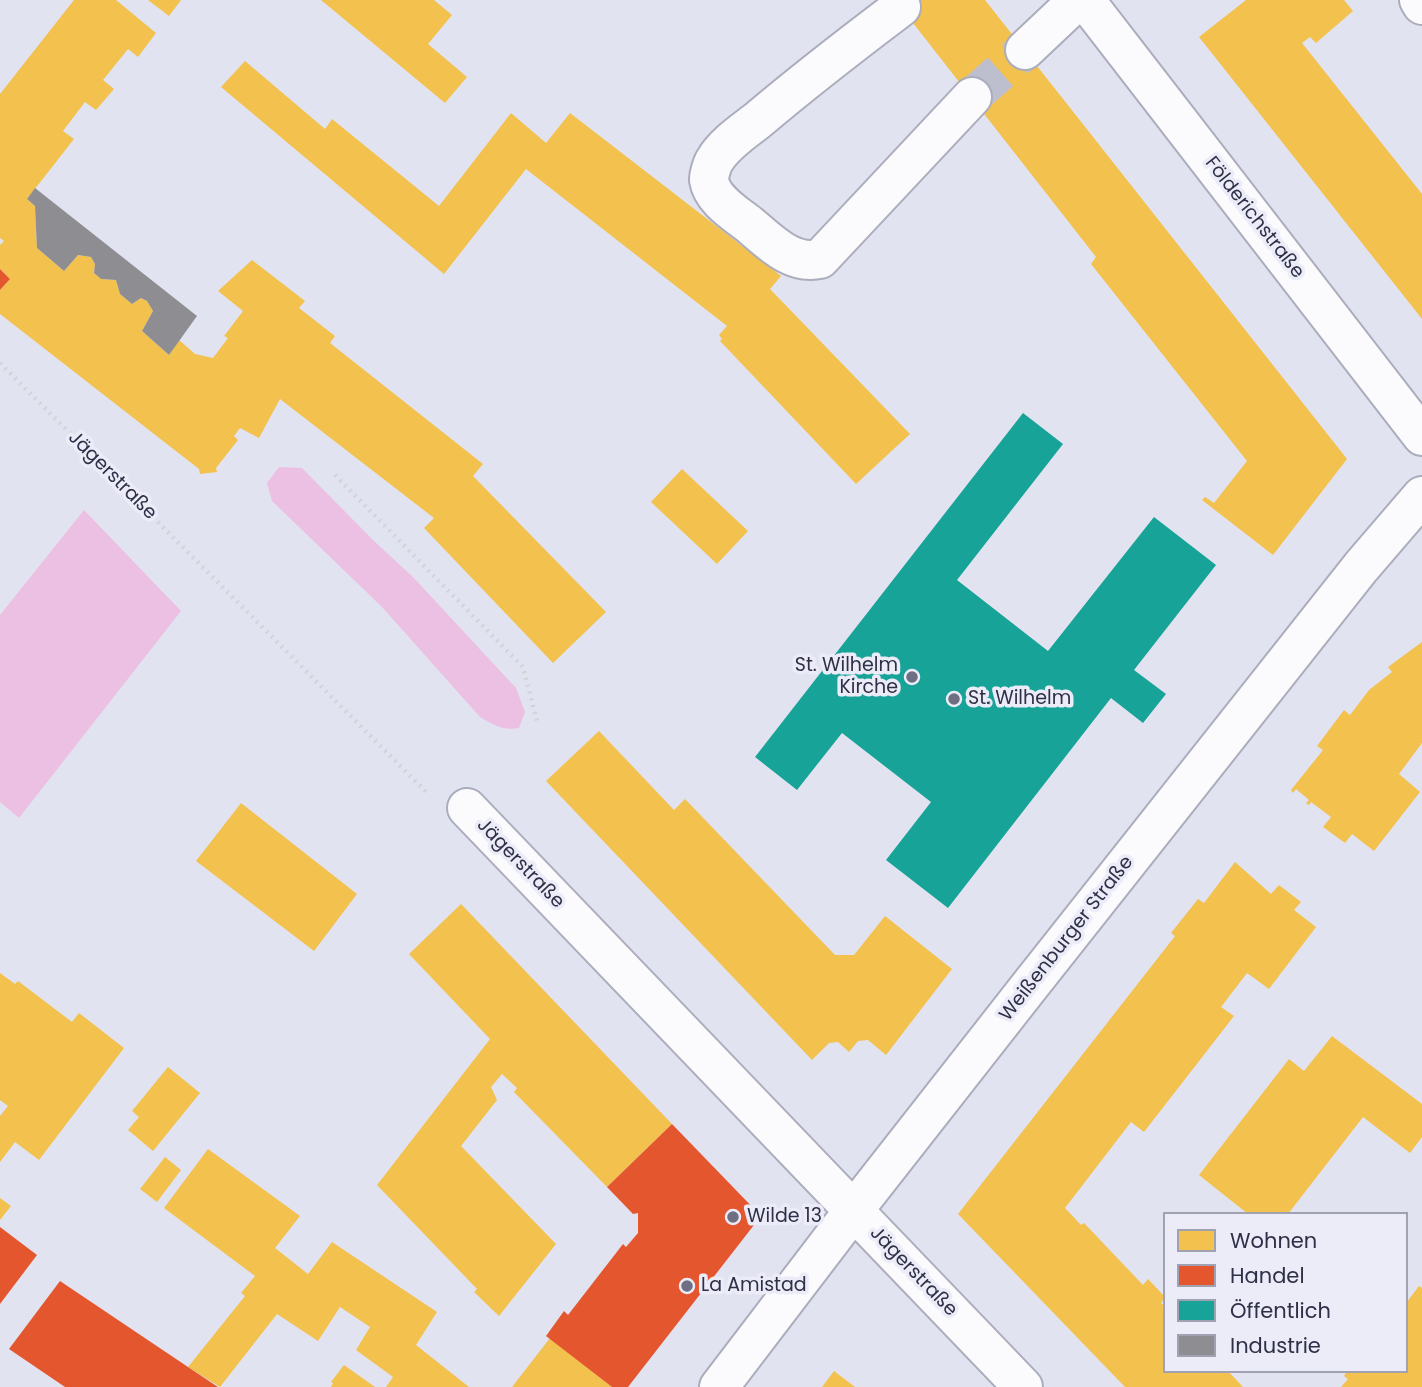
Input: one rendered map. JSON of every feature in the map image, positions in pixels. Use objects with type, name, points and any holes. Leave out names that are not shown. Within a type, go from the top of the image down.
[{"type":"street","points":[[1025,50],[1079,0]]},
{"type":"street","name":"Földerichstraße","points":[[1085,0],[1422,436]]},
{"type":"street","points":[[1419,0],[1422,5]]},
{"type":"street","points":[[901,8],[800,85],[727,146],[715,160],[709,177],[713,191],[722,202],[769,241],[794,258],[808,261],[820,259],[972,97]]},
{"type":"street","name":"Weißenburger Straße","points":[[719,1387],[854,1210],[1361,567],[1422,496]]},
{"type":"street","name":"Jägerstraße","points":[[467,808],[1023,1387]]},
{"type":"path","name":"Jägerstraße","points":[[0,363],[430,796],[467,808]]},
{"type":"path","points":[[335,475],[523,667],[538,725]]},
{"type":"shaded area","points":[[279,467],[302,468],[413,577],[516,688],[525,712],[519,728],[503,728],[480,717],[382,607],[272,501],[267,483]]},
{"type":"shaded area","points":[[84,510],[181,611],[19,818],[0,802],[0,615]]},
{"type":"building: Wohnen","points":[[74,0],[116,0],[156,33],[138,57],[128,49],[103,80],[114,89],[96,110],[85,102],[63,131],[74,139],[27,199],[35,206],[37,248],[64,271],[78,255],[91,257],[95,264],[94,273],[101,279],[116,280],[120,294],[132,304],[141,298],[147,301],[153,311],[142,331],[169,355],[179,340],[195,354],[213,358],[228,338],[224,336],[243,311],[218,291],[252,260],[305,301],[299,308],[335,336],[330,343],[483,464],[473,476],[606,612],[553,663],[424,528],[434,518],[280,399],[259,438],[240,428],[234,436],[238,440],[216,468],[217,472],[200,474],[199,469],[0,314],[0,290],[10,279],[0,269],[0,245],[4,241],[0,238],[0,94]]},
{"type":"building: Wohnen","points":[[148,0],[181,0],[169,16]]},
{"type":"building: Wohnen","points":[[321,0],[434,0],[452,15],[428,44],[467,77],[445,103]]},
{"type":"building: Wohnen","points":[[895,0],[985,0],[1347,459],[1273,555],[1202,500],[1205,497],[1214,503],[1247,461],[1091,264],[1096,257]]},
{"type":"building: Wohnen","points":[[1246,0],[1344,0],[1353,11],[1316,43],[1310,37],[1302,43],[1422,194],[1422,319],[1199,37]]},
{"type":"building: Wohnen","points":[[245,61],[325,129],[332,119],[439,206],[511,113],[546,143],[570,113],[781,276],[770,289],[910,434],[856,484],[720,341],[722,339],[719,335],[727,326],[526,169],[444,274],[221,87]]},
{"type":"building: Wohnen","points":[[682,469],[748,531],[717,564],[651,502]]},
{"type":"building: Wohnen","points":[[1422,642],[1422,743],[1399,774],[1420,792],[1374,851],[1352,834],[1345,843],[1323,827],[1331,817],[1311,802],[1309,805],[1306,803],[1309,800],[1296,789],[1293,793],[1291,790],[1323,750],[1317,746],[1344,710],[1350,715],[1369,690],[1392,672],[1388,667]]},
{"type":"building: Wohnen","points":[[599,731],[674,810],[685,799],[835,955],[854,955],[885,916],[952,969],[886,1055],[868,1040],[858,1041],[849,1052],[838,1042],[829,1043],[812,1060],[546,781]]},
{"type":"building: Wohnen","points":[[241,803],[357,894],[314,951],[196,861]]},
{"type":"building: Wohnen","points":[[1235,862],[1271,894],[1279,885],[1301,902],[1294,910],[1316,927],[1269,989],[1247,973],[1221,1007],[1234,1016],[1144,1132],[1131,1122],[1065,1208],[1081,1225],[1084,1223],[1143,1285],[1148,1279],[1163,1295],[1163,1373],[1230,1373],[1243,1387],[1125,1387],[958,1214],[1175,936],[1171,933],[1198,899],[1204,903]]},
{"type":"building: Wohnen","points":[[461,904],[672,1124],[607,1187],[514,1092],[517,1088],[502,1074],[491,1087],[497,1100],[461,1146],[556,1244],[499,1316],[474,1292],[477,1289],[377,1185],[490,1039],[409,954]]},
{"type":"building: Wohnen","points":[[0,973],[15,984],[18,981],[72,1022],[79,1013],[124,1048],[39,1160],[15,1142],[0,1162],[0,1116],[8,1106],[0,1100]]},
{"type":"building: Wohnen","points":[[1332,1036],[1422,1104],[1422,1137],[1410,1153],[1363,1117],[1290,1212],[1245,1212],[1199,1175],[1289,1059],[1304,1071]]},
{"type":"building: Wohnen","points":[[168,1067],[200,1093],[153,1151],[128,1130],[139,1117],[132,1111]]},
{"type":"building: Wohnen","points":[[208,1149],[300,1216],[275,1248],[308,1274],[332,1242],[437,1312],[416,1345],[469,1387],[386,1387],[393,1377],[356,1350],[370,1327],[340,1307],[318,1341],[277,1314],[220,1387],[188,1367],[245,1296],[241,1293],[255,1276],[164,1208]]},
{"type":"building: Wohnen","points":[[165,1157],[181,1170],[157,1202],[140,1189]]},
{"type":"building: Wohnen","points":[[0,1198],[11,1206],[0,1220]]},
{"type":"building: Wohnen","points":[[1419,1286],[1422,1288],[1422,1387],[1341,1387],[1348,1379],[1344,1376],[1346,1373],[1408,1373],[1408,1300]]},
{"type":"building: Wohnen","points":[[550,1338],[612,1387],[512,1387]]},
{"type":"building: Wohnen","points":[[344,1365],[375,1387],[331,1387],[331,1382]]},
{"type":"building: Wohnen","points":[[834,1371],[855,1387],[822,1387]]},
{"type":"building: Handel","points":[[0,269],[10,279],[0,290]]},
{"type":"building: Handel","points":[[672,1124],[761,1216],[628,1387],[612,1387],[546,1336],[564,1311],[568,1315],[623,1244],[626,1247],[638,1233],[638,1213],[633,1214],[607,1187]]},
{"type":"building: Handel","points":[[0,1227],[37,1255],[0,1304]]},
{"type":"building: Handel","points":[[60,1281],[218,1387],[65,1387],[9,1349]]},
{"type":"building: Öffentlich","points":[[1023,413],[1063,444],[957,580],[1048,651],[1154,517],[1216,565],[1134,670],[1166,694],[1143,723],[1111,698],[948,908],[886,860],[931,802],[842,733],[797,790],[755,757]]},
{"type":"building: Industrie","points":[[35,188],[197,316],[169,355],[142,331],[153,311],[147,301],[141,298],[132,304],[120,294],[116,280],[101,279],[94,273],[95,264],[91,257],[78,255],[64,271],[37,248],[35,206],[27,199]]},
{"type":"tunnel","points":[[972,97],[1025,50]]},
{"type":"place","name":"St. Wilhelm Kirche","points":[[912,677]]},
{"type":"place","name":"St. Wilhelm","points":[[954,699]]},
{"type":"place","name":"Wilde 13","points":[[733,1217]]},
{"type":"place","name":"La Amistad","points":[[687,1286]]}]
